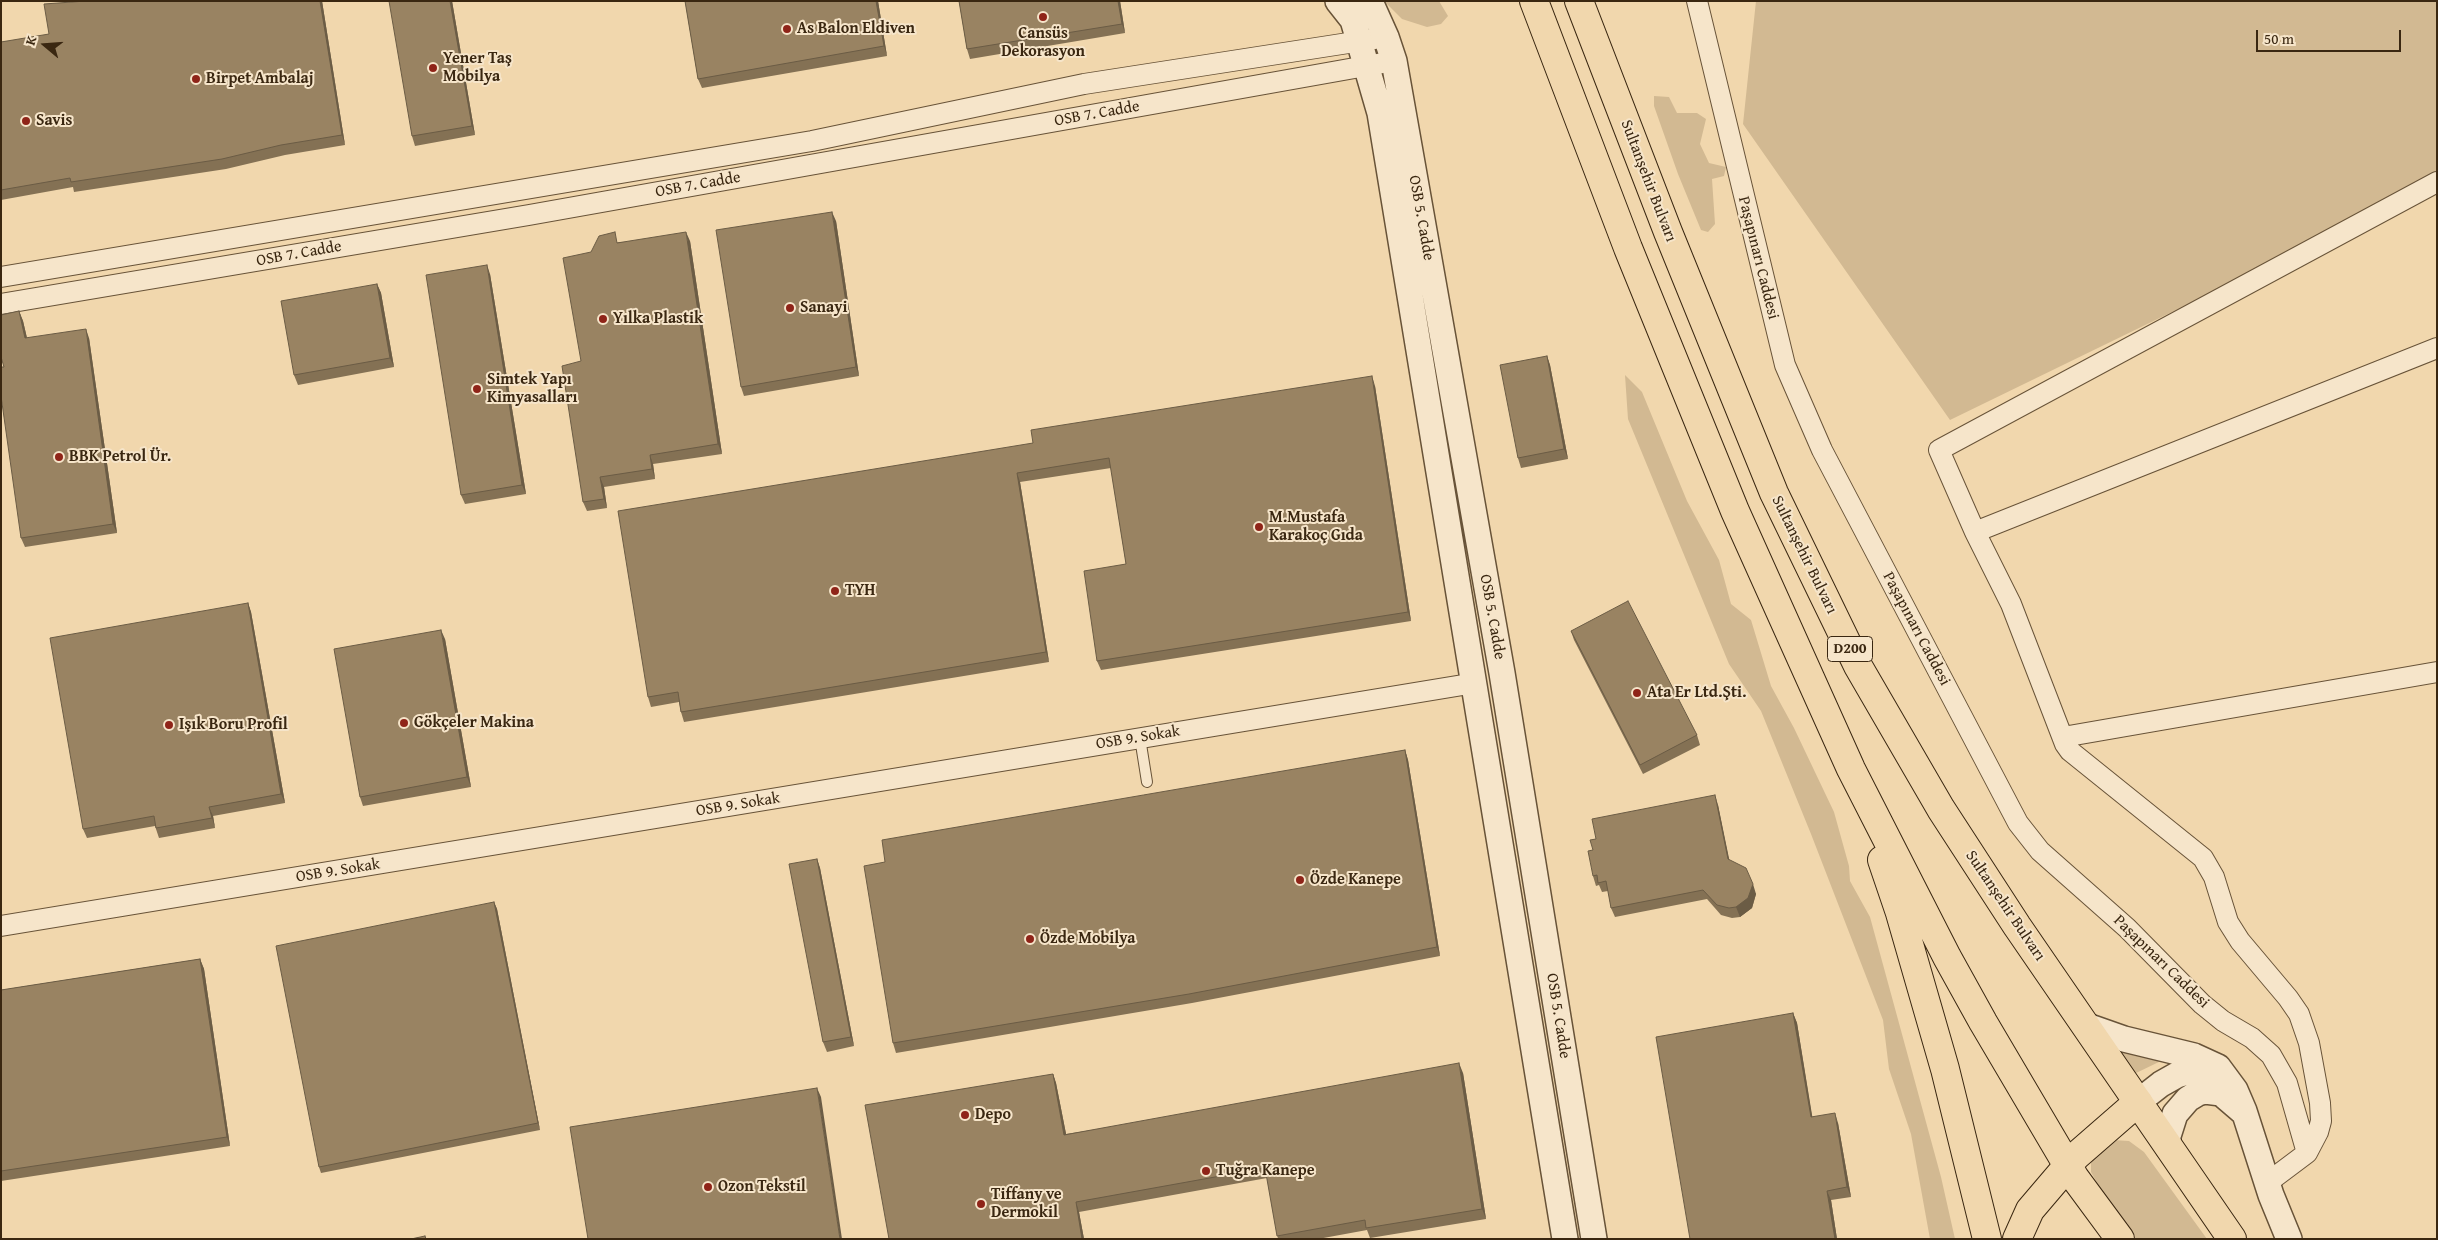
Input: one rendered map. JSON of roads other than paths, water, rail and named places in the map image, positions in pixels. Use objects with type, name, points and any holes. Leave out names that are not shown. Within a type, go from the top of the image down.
[{"type":"main road","name":"D200","points":[[1534,1],[1628,248],[1735,511],[1852,769],[1947,957],[2068,1165],[2120,1239]]},
{"type":"main road","name":"Sultanşehir Bulvarı","points":[[1579,1],[1668,232],[1774,493],[1858,666],[1941,809],[2017,926],[2232,1239]]},
{"type":"main road","points":[[1852,769],[1900,913],[1940,1051],[1987,1239]]},
{"type":"main road","points":[[2017,1239],[2030,1210],[2068,1165],[2108,1126],[2138,1102]]},
{"type":"street","points":[[1338,1],[1353,20],[1361,42],[1380,113],[1475,683],[1564,1239]]},
{"type":"street","name":"OSB 5. Cadde","points":[[1367,1],[1373,8],[1394,61],[1502,673],[1594,1239]]},
{"type":"street","name":"Paşapınarı Caddesi","points":[[1697,1],[1785,365],[1822,450],[2018,823],[2040,851],[2127,928],[2202,1004],[2223,1021],[2252,1038],[2271,1055],[2286,1083],[2306,1153]]},
{"type":"street","name":"OSB 7. Cadde","points":[[1,276],[812,140],[1084,84],[1386,37]]},
{"type":"street","name":"OSB 7. Cadde","points":[[1,304],[529,215],[1394,61]]},
{"type":"street","points":[[2267,1183],[2306,1153],[2318,1132],[2321,1121],[2320,1103],[2308,1043],[2298,1014],[2288,998],[2240,941],[2228,922],[2214,877],[2203,858],[2070,751],[2011,604],[1975,532],[1940,450],[2437,182]]},
{"type":"street","points":[[1975,532],[2437,348]]},
{"type":"street","points":[[2063,737],[2437,672]]},
{"type":"street","name":"OSB 9. Sokak","points":[[1,926],[1475,683]]},
{"type":"street","points":[[2087,1026],[2124,1039],[2194,1056],[2218,1067],[2235,1090],[2245,1114],[2267,1183],[2290,1239]]},
{"type":"street","points":[[2138,1102],[2161,1084],[2177,1075],[2196,1069],[2218,1067]]},
{"type":"street","points":[[2168,1147],[2168,1136],[2175,1114],[2188,1098],[2198,1093],[2205,1091],[2221,1093],[2229,1097],[2245,1114]]},
{"type":"lane","points":[[1140,738],[1147,782]]},
{"type":"place","name":"Cansüs Dekorasyon","points":[[1043,17]]},
{"type":"place","name":"As Balon Eldiven","points":[[787,29]]},
{"type":"place","name":"Yener Taş Mobilya","points":[[433,68]]},
{"type":"place","name":"Birpet Ambalaj","points":[[196,79]]},
{"type":"place","name":"Savis","points":[[26,121]]},
{"type":"place","name":"Sanayi","points":[[790,308]]},
{"type":"place","name":"Yılka Plastik","points":[[603,319]]},
{"type":"place","name":"Simtek Yapı Kimyasalları","points":[[477,389]]},
{"type":"place","name":"BBK Petrol Ür.","points":[[59,457]]},
{"type":"place","name":"M.Mustafa Karakoç Gıda","points":[[1259,527]]},
{"type":"place","name":"TYH","points":[[835,591]]},
{"type":"place","name":"Ata Er Ltd.Şti.","points":[[1637,693]]},
{"type":"place","name":"Gökçeler Makina","points":[[404,723]]},
{"type":"place","name":"Işık Boru Profil","points":[[169,725]]},
{"type":"place","name":"Özde Kanepe","points":[[1300,880]]},
{"type":"place","name":"Özde Mobilya","points":[[1030,939]]},
{"type":"place","name":"Depo","points":[[965,1115]]},
{"type":"place","name":"Tuğra Kanepe","points":[[1206,1171]]},
{"type":"place","name":"Ozon Tekstil","points":[[708,1187]]},
{"type":"place","name":"Tiffany ve Dermokil","points":[[981,1204]]}]
